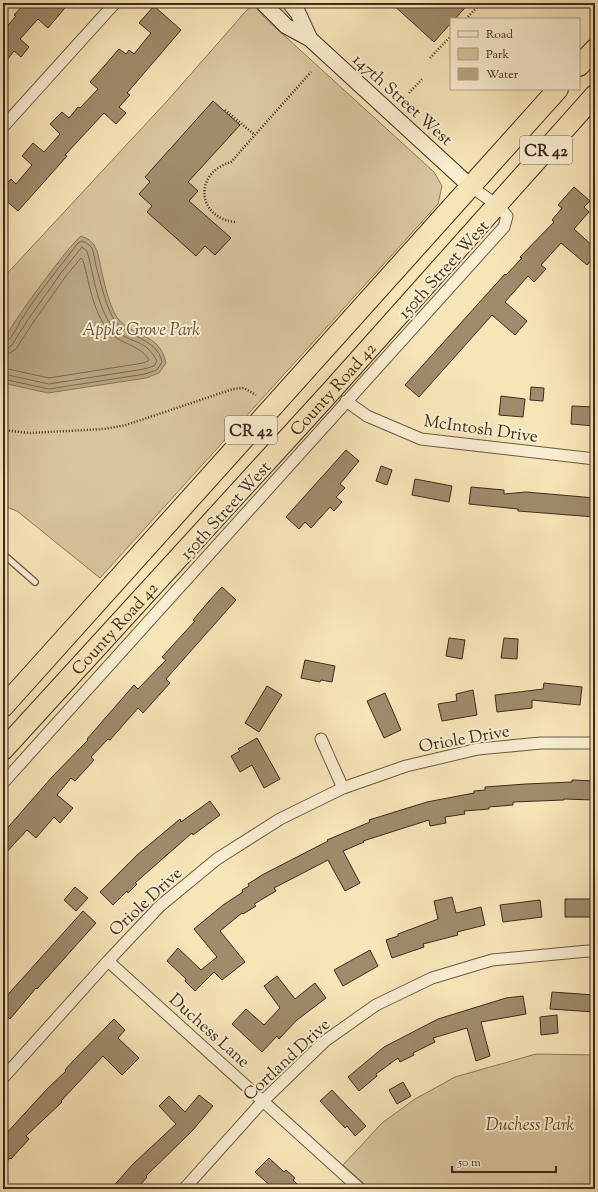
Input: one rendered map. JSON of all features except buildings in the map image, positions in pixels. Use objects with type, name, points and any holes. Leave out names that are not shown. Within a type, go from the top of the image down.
[{"type":"highway","points":[[580,65],[595,49]]},
{"type":"highway","name":"County Road 42","points":[[3,706],[557,90]]},
{"type":"highway","name":"County Road 42","points":[[3,750],[332,390],[595,95]]},
{"type":"street","points":[[3,127],[115,3]]},
{"type":"street","name":"147th Street West","points":[[263,3],[286,26],[310,40],[470,186]]},
{"type":"street","name":"147th Street West","points":[[290,3],[298,13],[310,40]]},
{"type":"street","points":[[470,186],[497,205]]},
{"type":"street","name":"150th Street West","points":[[3,783],[504,227],[507,216],[497,205]]},
{"type":"street","name":"McIntosh Drive","points":[[346,401],[367,416],[421,439],[595,459]]},
{"type":"street","points":[[321,739],[343,788]]},
{"type":"street","name":"Oriole Drive","points":[[3,1078],[108,961],[160,906],[217,859],[280,819],[343,788],[406,766],[478,749],[541,742],[595,743]]},
{"type":"street","name":"Cortland Drive","points":[[184,1189],[263,1102],[325,1041],[376,1005],[432,978],[492,960],[588,951],[595,952]]},
{"type":"street","name":"Duchess Lane","points":[[108,961],[360,1189]]},
{"type":"lane","points":[[3,554],[35,582]]},
{"type":"path","points":[[467,18],[481,3]]},
{"type":"path","points":[[430,58],[450,37]]},
{"type":"path","points":[[235,222],[227,221],[211,210],[206,202],[204,194],[208,177],[218,167],[230,162],[311,72]]},
{"type":"path","points":[[408,94],[423,78]]},
{"type":"path","points":[[225,110],[254,135]]},
{"type":"path","points":[[3,430],[29,433],[104,429],[126,425],[233,389],[244,388],[256,395]]},
{"type":"green space","name":"Apple Grove Park","points":[[253,3],[265,18],[434,172],[442,186],[438,204],[100,578],[17,511],[3,506],[3,278],[168,100]]},
{"type":"green space","name":"Duchess Park","points":[[536,1054],[595,1055],[595,1189],[370,1189],[343,1165],[382,1123],[415,1099],[455,1077]]},
{"type":"water","points":[[81,236],[91,241],[97,251],[106,289],[115,314],[127,327],[150,339],[157,345],[163,353],[166,363],[159,373],[146,378],[48,393],[3,383],[2,347],[6,335],[64,254]]}]
